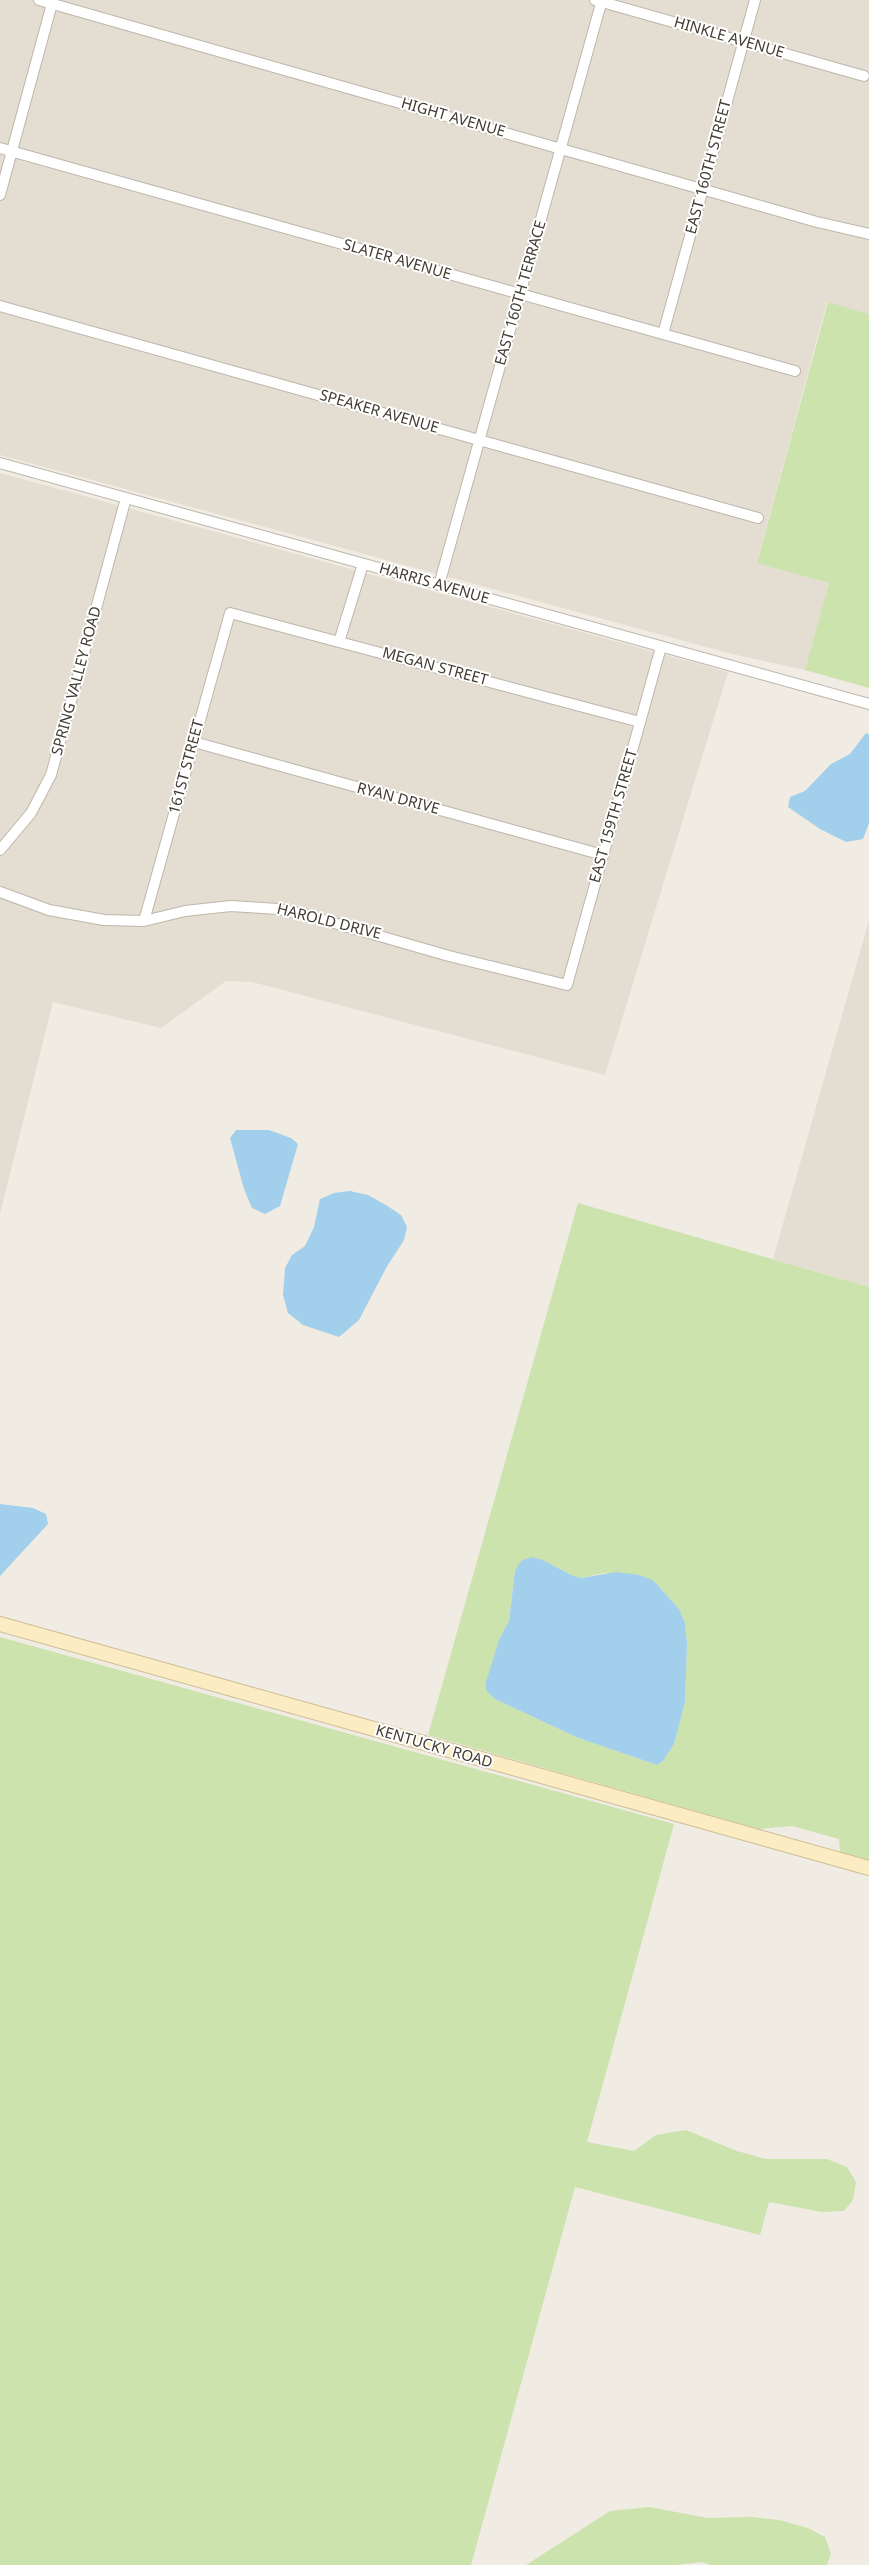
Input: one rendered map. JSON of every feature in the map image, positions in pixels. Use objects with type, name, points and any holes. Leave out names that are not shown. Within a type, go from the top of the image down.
[{"type":"street","name":"HIGHT AVENUE","points":[[39,0],[53,2],[817,222],[869,234]]},
{"type":"street","name":"EAST 160TH STREET","points":[[663,334],[754,0]]},
{"type":"street","name":"HINKLE AVENUE","points":[[599,1],[864,76]]},
{"type":"street","name":"EAST 160TH TERRACE","points":[[439,585],[599,1]]},
{"type":"street","points":[[0,195],[53,2]]},
{"type":"street","name":"SLATER AVENUE","points":[[0,148],[794,372]]},
{"type":"street","name":"SPEAKER AVENUE","points":[[0,306],[758,518]]},
{"type":"street","name":"HARRIS AVENUE","points":[[0,464],[869,704]]},
{"type":"street","name":"SPRING VALLEY ROAD","points":[[0,850],[31,814],[51,775],[126,498]]},
{"type":"street","points":[[339,642],[363,564]]},
{"type":"street","name":"MEGAN STREET","points":[[230,613],[640,722]]},
{"type":"street","name":"161ST STREET","points":[[144,921],[230,613]]},
{"type":"street","name":"EAST 159TH STREET","points":[[567,986],[661,648]]},
{"type":"street","name":"RYAN DRIVE","points":[[194,742],[602,855]]},
{"type":"street","name":"HAROLD DRIVE","points":[[0,892],[49,910],[76,916],[144,921],[205,908],[231,906],[278,909],[312,916],[449,956],[567,986]]},
{"type":"street","name":"KENTUCKY ROAD","points":[[0,1624],[869,1868]]},
{"type":"shaded area","points":[[0,0],[869,0],[869,314],[827,302],[757,562],[829,583],[805,670],[732,654],[0,455]]},
{"type":"shaded area","points":[[0,473],[728,672],[605,1075],[252,982],[226,981],[161,1028],[53,1002],[0,1214]]},
{"type":"shaded area","points":[[869,920],[869,1287],[773,1259]]},
{"type":"green space","points":[[828,302],[869,314],[869,688],[805,670],[829,583],[757,563]]},
{"type":"green space","points":[[578,1203],[869,1287],[869,1861],[840,1853],[839,1839],[792,1826],[759,1829],[428,1735]],"holes":[[[543,1560],[571,1575],[581,1578],[604,1573],[654,1581],[679,1609],[685,1623],[687,1644],[685,1702],[674,1744],[663,1761],[657,1765],[576,1737],[495,1699],[499,1640],[509,1621],[515,1571]]]},
{"type":"green space","points":[[0,1637],[674,1824],[587,2142],[634,2151],[656,2135],[686,2130],[737,2151],[766,2159],[827,2159],[847,2167],[856,2182],[853,2200],[844,2211],[822,2212],[769,2202],[760,2235],[575,2187],[471,2565],[0,2565]]},
{"type":"green space","points":[[649,2507],[708,2518],[751,2517],[779,2520],[808,2528],[825,2537],[831,2554],[827,2565],[710,2565],[702,2562],[676,2565],[526,2565],[610,2511]]},
{"type":"water","points":[[866,733],[869,734],[869,823],[863,839],[846,842],[820,829],[788,807],[790,797],[805,791],[831,764],[850,754]]},
{"type":"water","points":[[236,1130],[269,1130],[291,1138],[298,1144],[280,1206],[265,1214],[252,1208],[244,1189],[230,1138]]},
{"type":"water","points":[[350,1191],[368,1195],[386,1205],[401,1215],[407,1227],[404,1240],[386,1268],[359,1320],[339,1337],[303,1325],[288,1313],[283,1295],[285,1268],[292,1255],[305,1246],[314,1227],[320,1199],[334,1193]]},
{"type":"water","points":[[0,1504],[33,1508],[46,1514],[48,1524],[0,1576]]},
{"type":"water","points":[[531,1557],[543,1560],[571,1575],[581,1578],[616,1572],[640,1575],[654,1581],[679,1609],[685,1623],[687,1644],[685,1702],[674,1744],[663,1761],[657,1765],[576,1737],[495,1699],[486,1690],[486,1682],[499,1640],[509,1621],[515,1571],[521,1561]]}]
